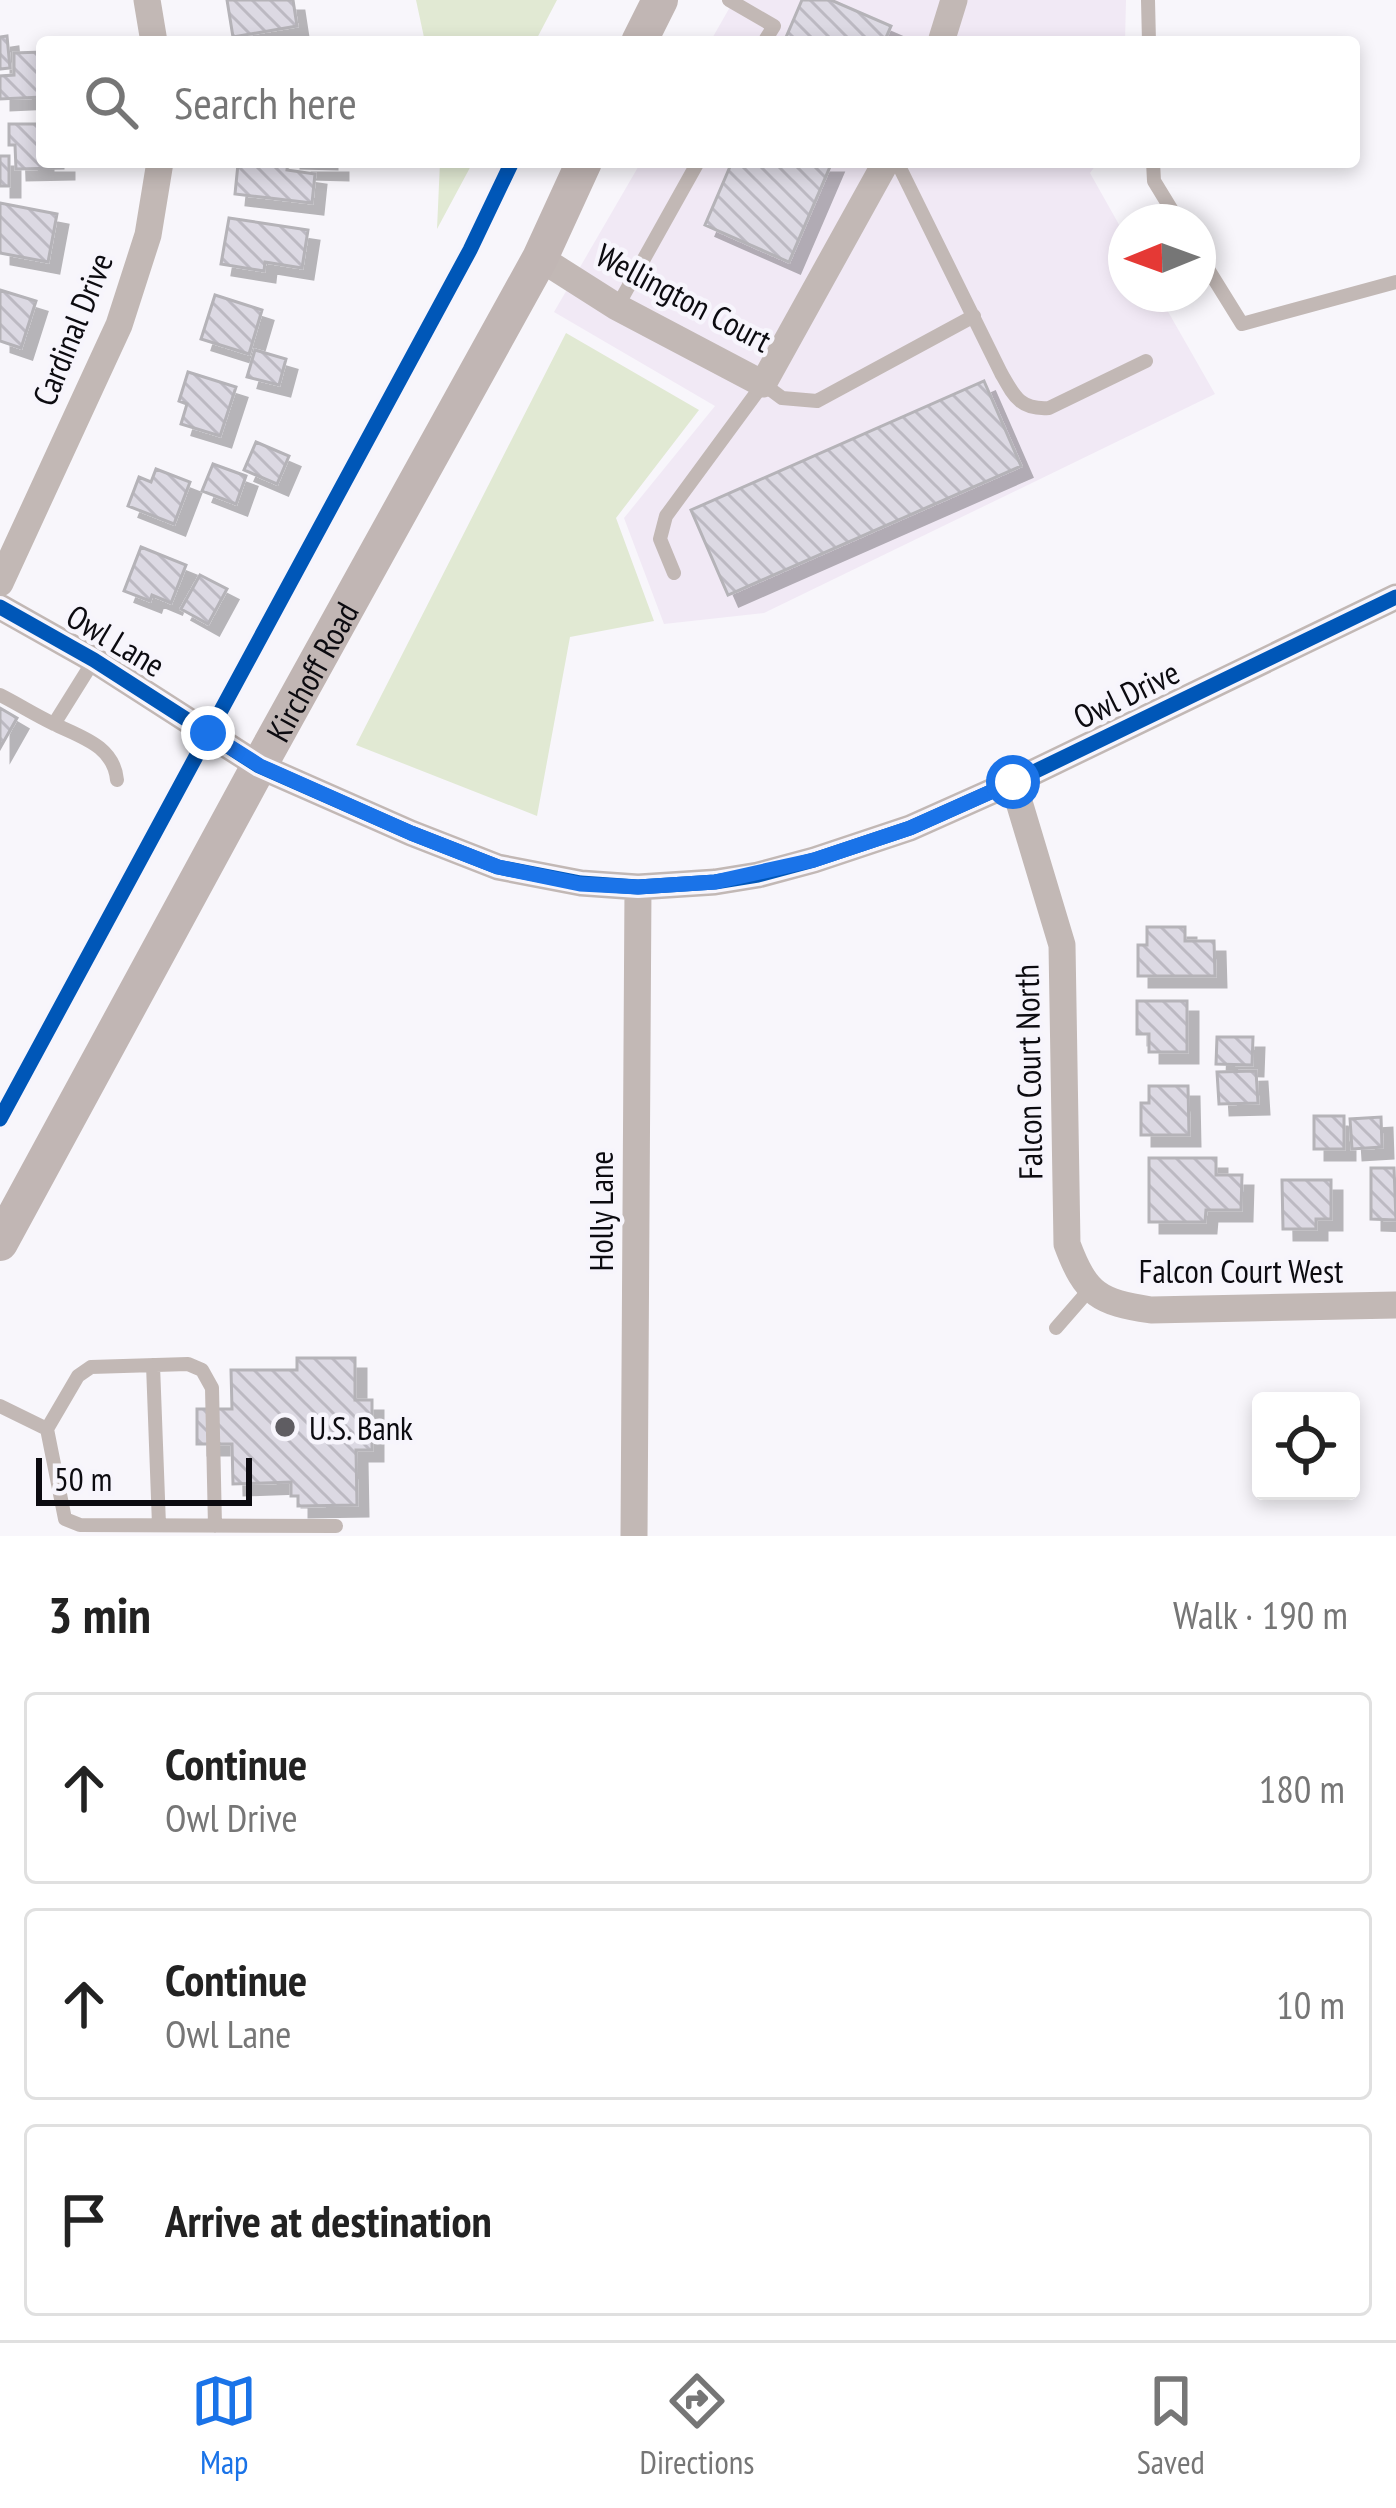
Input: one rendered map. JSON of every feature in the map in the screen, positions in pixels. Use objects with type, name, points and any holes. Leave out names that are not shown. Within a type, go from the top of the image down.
[{"type":"main road","points":[[642,36],[660,0]]},
{"type":"main road","name":"Kirchoff Road","points":[[0,1243],[540,258],[581,168]]},
{"type":"street","points":[[147,0],[153,36]]},
{"type":"street","points":[[943,36],[954,0]]},
{"type":"street","name":"Cardinal Drive","points":[[0,583],[119,325],[148,235],[159,168]]},
{"type":"street","name":"Wellington Court","points":[[540,258],[617,307],[764,384],[883,168]]},
{"type":"street","name":"Owl Lane","points":[[0,607],[94,660],[260,766]]},
{"type":"street","name":"Owl Drive","points":[[260,766],[498,867],[580,884],[638,887],[715,882],[814,860],[910,828],[1392,609]]},
{"type":"street","name":"Falcon Court North","points":[[1013,782],[1062,945],[1067,1244],[1090,1289]]},
{"type":"street","name":"Holly Lane","points":[[634,1536],[638,887]]},
{"type":"street","name":"Falcon Court West","points":[[1090,1289],[1117,1305],[1151,1310],[1396,1305]]},
{"type":"lane","points":[[729,0],[773,26],[767,36]]},
{"type":"lane","points":[[1148,0],[1149,36]]},
{"type":"lane","points":[[617,307],[695,168]]},
{"type":"lane","points":[[900,168],[1015,398],[1023,405],[1035,409],[1060,404],[1146,361]]},
{"type":"lane","points":[[1153,168],[1154,181],[1168,204]]},
{"type":"lane","points":[[1216,282],[1242,324],[1396,282]]},
{"type":"lane","points":[[674,573],[660,539],[666,516],[764,384],[782,398],[817,401],[974,316]]},
{"type":"lane","points":[[54,724],[94,660]]},
{"type":"lane","points":[[0,694],[86,737],[116,765],[117,780]]},
{"type":"lane","points":[[1056,1328],[1090,1289]]},
{"type":"lane","points":[[215,1526],[212,1388],[202,1370],[188,1364],[91,1367],[78,1376],[47,1429],[64,1519],[80,1525],[159,1526],[215,1526],[336,1526]]},
{"type":"lane","points":[[153,1365],[159,1526]]},
{"type":"lane","points":[[0,1406],[47,1429]]},
{"type":"shaded area","points":[[734,0],[1126,0],[1125,36],[713,36]]},
{"type":"shaded area","points":[[638,168],[1094,168],[1090,173],[1108,205],[1108,312],[1168,312],[1215,394],[764,613],[664,624],[624,518],[715,406],[554,312]]},
{"type":"green space","points":[[416,0],[557,0],[538,36],[424,36]]},
{"type":"green space","points":[[440,168],[470,168],[437,229]]},
{"type":"green space","points":[[566,333],[699,410],[616,518],[654,621],[570,637],[537,816],[356,745]]},
{"type":"building","points":[[227,0],[293,0],[297,26],[233,36]]},
{"type":"building","points":[[802,0],[831,0],[891,26],[887,36],[787,36]]},
{"type":"building","points":[[7,36],[10,68],[0,69],[0,37]]},
{"type":"building","points":[[36,52],[36,97],[0,99],[0,76],[14,75],[14,53]]},
{"type":"building","points":[[9,124],[36,124],[36,168],[63,168],[16,169],[15,145],[9,145]]},
{"type":"building","points":[[0,156],[9,156],[9,186],[0,186]]},
{"type":"building","points":[[238,168],[287,168],[315,174],[312,203],[235,194]]},
{"type":"building","points":[[729,168],[829,168],[789,262],[705,225]]},
{"type":"building","points":[[0,203],[57,214],[48,262],[0,253]]},
{"type":"building","points":[[229,218],[308,230],[302,268],[265,262],[264,271],[221,264]]},
{"type":"building","points":[[0,290],[36,301],[21,348],[0,341]]},
{"type":"building","points":[[215,295],[262,310],[249,354],[201,339]]},
{"type":"building","points":[[255,350],[286,359],[279,385],[247,377]]},
{"type":"building","points":[[188,372],[236,387],[220,436],[181,424],[187,404],[179,401]]},
{"type":"building","points":[[984,381],[1021,466],[728,595],[691,510]]},
{"type":"building","points":[[256,442],[289,456],[277,484],[244,470]]},
{"type":"building","points":[[213,464],[246,476],[236,504],[202,491]]},
{"type":"building","points":[[156,469],[190,482],[174,524],[128,506],[139,477],[151,482]]},
{"type":"building","points":[[141,547],[186,565],[171,603],[124,591]]},
{"type":"building","points":[[200,575],[227,589],[208,624],[181,609]]},
{"type":"building","points":[[0,708],[17,718],[0,748]]},
{"type":"building","points":[[1147,927],[1185,927],[1185,941],[1214,941],[1215,976],[1138,976],[1138,945],[1147,945]]},
{"type":"building","points":[[1137,1001],[1187,1001],[1187,1052],[1149,1052],[1149,1034],[1137,1034]]},
{"type":"building","points":[[1217,1037],[1253,1037],[1252,1065],[1216,1064]]},
{"type":"building","points":[[1256,1071],[1258,1103],[1219,1104],[1217,1072]]},
{"type":"building","points":[[1149,1086],[1188,1086],[1189,1135],[1141,1135],[1141,1103],[1149,1103]]},
{"type":"building","points":[[1314,1116],[1344,1116],[1344,1149],[1314,1149]]},
{"type":"building","points":[[1381,1117],[1382,1147],[1352,1149],[1350,1119]]},
{"type":"building","points":[[1149,1158],[1216,1158],[1216,1175],[1242,1175],[1241,1210],[1206,1210],[1205,1222],[1149,1222]]},
{"type":"building","points":[[1371,1168],[1394,1168],[1396,1220],[1371,1219]]},
{"type":"building","points":[[1282,1180],[1331,1180],[1331,1219],[1316,1219],[1316,1229],[1283,1229]]},
{"type":"building","name":"U.S. Bank","points":[[297,1358],[355,1358],[355,1400],[372,1400],[372,1450],[356,1450],[357,1505],[298,1506],[298,1496],[291,1496],[291,1482],[233,1484],[232,1444],[197,1444],[197,1409],[232,1409],[231,1370],[297,1370]]},
{"type":"cycle path","points":[[0,1119],[470,250],[509,168]]},
{"type":"cycle path","points":[[0,607],[94,660],[259,766],[411,833],[498,867],[581,883],[638,887],[758,875],[910,828],[1396,597]]},
{"type":"place","name":"U.S. Bank","points":[[285,1427]]},
{"type":"route","points":[[208,733],[260,766],[411,833],[498,867],[580,884],[638,887],[758,875],[910,828],[1013,782]]}]
